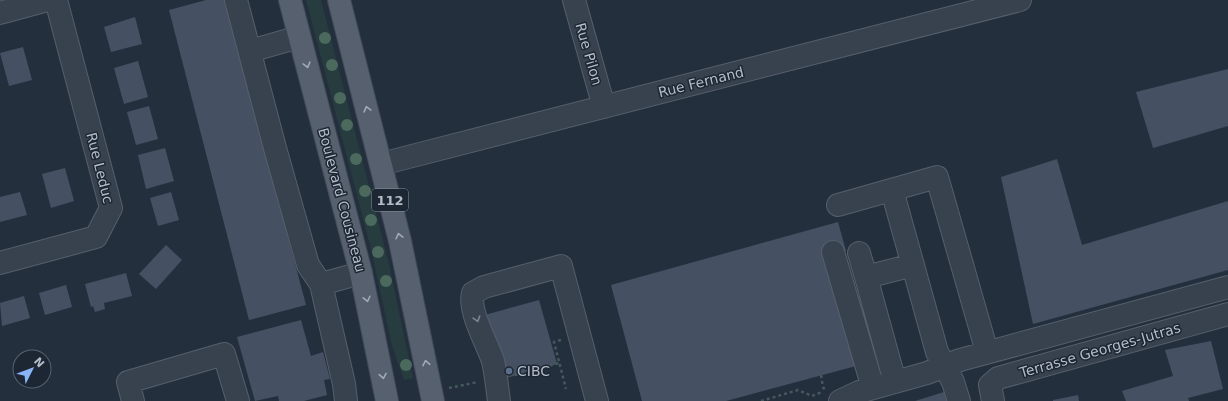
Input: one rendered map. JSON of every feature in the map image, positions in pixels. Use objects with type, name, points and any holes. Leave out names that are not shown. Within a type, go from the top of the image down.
[{"type":"main road","name":"Boulevard Cousineau","points":[[290,0],[361,273],[383,400]]},
{"type":"main road","name":"112","points":[[339,0],[381,164],[417,317],[441,395]]},
{"type":"street","points":[[0,13],[48,0]]},
{"type":"street","name":"Rue Leduc","points":[[0,263],[96,237],[111,208],[56,0]]},
{"type":"street","points":[[236,0],[308,266],[321,284],[344,384],[346,401]]},
{"type":"street","name":"Rue Pilon","points":[[574,0],[604,107]]},
{"type":"street","name":"Rue Fernand","points":[[381,164],[1020,0]]},
{"type":"street","points":[[250,51],[300,37]]},
{"type":"street","points":[[838,205],[937,177],[987,352]]},
{"type":"street","points":[[892,190],[937,352],[943,366],[953,382],[959,401]]},
{"type":"street","points":[[833,252],[873,388]]},
{"type":"street","points":[[859,253],[894,382]]},
{"type":"street","points":[[866,277],[913,264]]},
{"type":"street","points":[[499,401],[493,362],[472,301],[475,291],[484,287],[560,266],[597,401]]},
{"type":"street","points":[[321,284],[361,273]]},
{"type":"street","points":[[833,394],[873,388],[987,352],[1228,287]]},
{"type":"street","name":"Terrasse Georges-Jutras","points":[[993,401],[990,385],[998,378],[1228,314]]},
{"type":"street","points":[[133,401],[128,382],[224,354],[238,401]]},
{"type":"path","points":[[554,342],[566,388]]},
{"type":"path","points":[[511,377],[559,363]]},
{"type":"path","points":[[821,375],[823,387],[833,394]]},
{"type":"path","points":[[441,395],[483,381]]},
{"type":"path","points":[[761,401],[798,390],[812,396],[833,394]]},
{"type":"green space","points":[[306,0],[321,0],[388,260],[413,378],[404,380],[392,346],[371,249]]},
{"type":"building","points":[[206,0],[225,0],[306,305],[249,320],[169,10]]},
{"type":"building","points":[[135,17],[142,44],[111,52],[104,27]]},
{"type":"building","points":[[23,47],[32,80],[9,86],[0,53]]},
{"type":"building","points":[[138,61],[148,97],[124,104],[114,68]]},
{"type":"building","points":[[1228,69],[1228,126],[1153,148],[1136,92]]},
{"type":"building","points":[[149,106],[158,139],[136,145],[127,112]]},
{"type":"building","points":[[165,148],[174,181],[146,189],[138,155]]},
{"type":"building","points":[[1057,159],[1082,245],[1228,201],[1228,270],[1033,324],[1001,177]]},
{"type":"building","points":[[65,168],[74,201],[51,208],[42,174]]},
{"type":"building","points":[[20,192],[27,215],[0,222],[0,197]]},
{"type":"building","points":[[171,192],[179,220],[158,226],[150,198]]},
{"type":"building","points":[[838,222],[846,251],[833,252],[856,366],[726,401],[642,401],[611,285]]},
{"type":"building","points":[[166,245],[182,260],[156,289],[139,274]]},
{"type":"building","points":[[126,273],[132,296],[104,303],[105,309],[95,312],[93,306],[91,307],[85,284]]},
{"type":"building","points":[[66,285],[72,307],[45,315],[39,293]]},
{"type":"building","points":[[24,296],[30,318],[2,326],[0,303]]},
{"type":"building","points":[[539,300],[557,364],[503,379],[485,315]]},
{"type":"building","points":[[301,320],[311,356],[323,352],[330,379],[324,380],[327,395],[304,401],[279,401],[278,396],[255,401],[237,337]]},
{"type":"building","points":[[1211,341],[1223,389],[1188,398],[1189,401],[1126,401],[1122,391],[1173,376],[1165,350]]},
{"type":"building","points":[[944,392],[947,401],[915,401]]},
{"type":"building","points":[[1078,395],[1079,401],[1053,401],[1053,400]]},
{"type":"place","name":"CIBC","points":[[509,371]]}]
